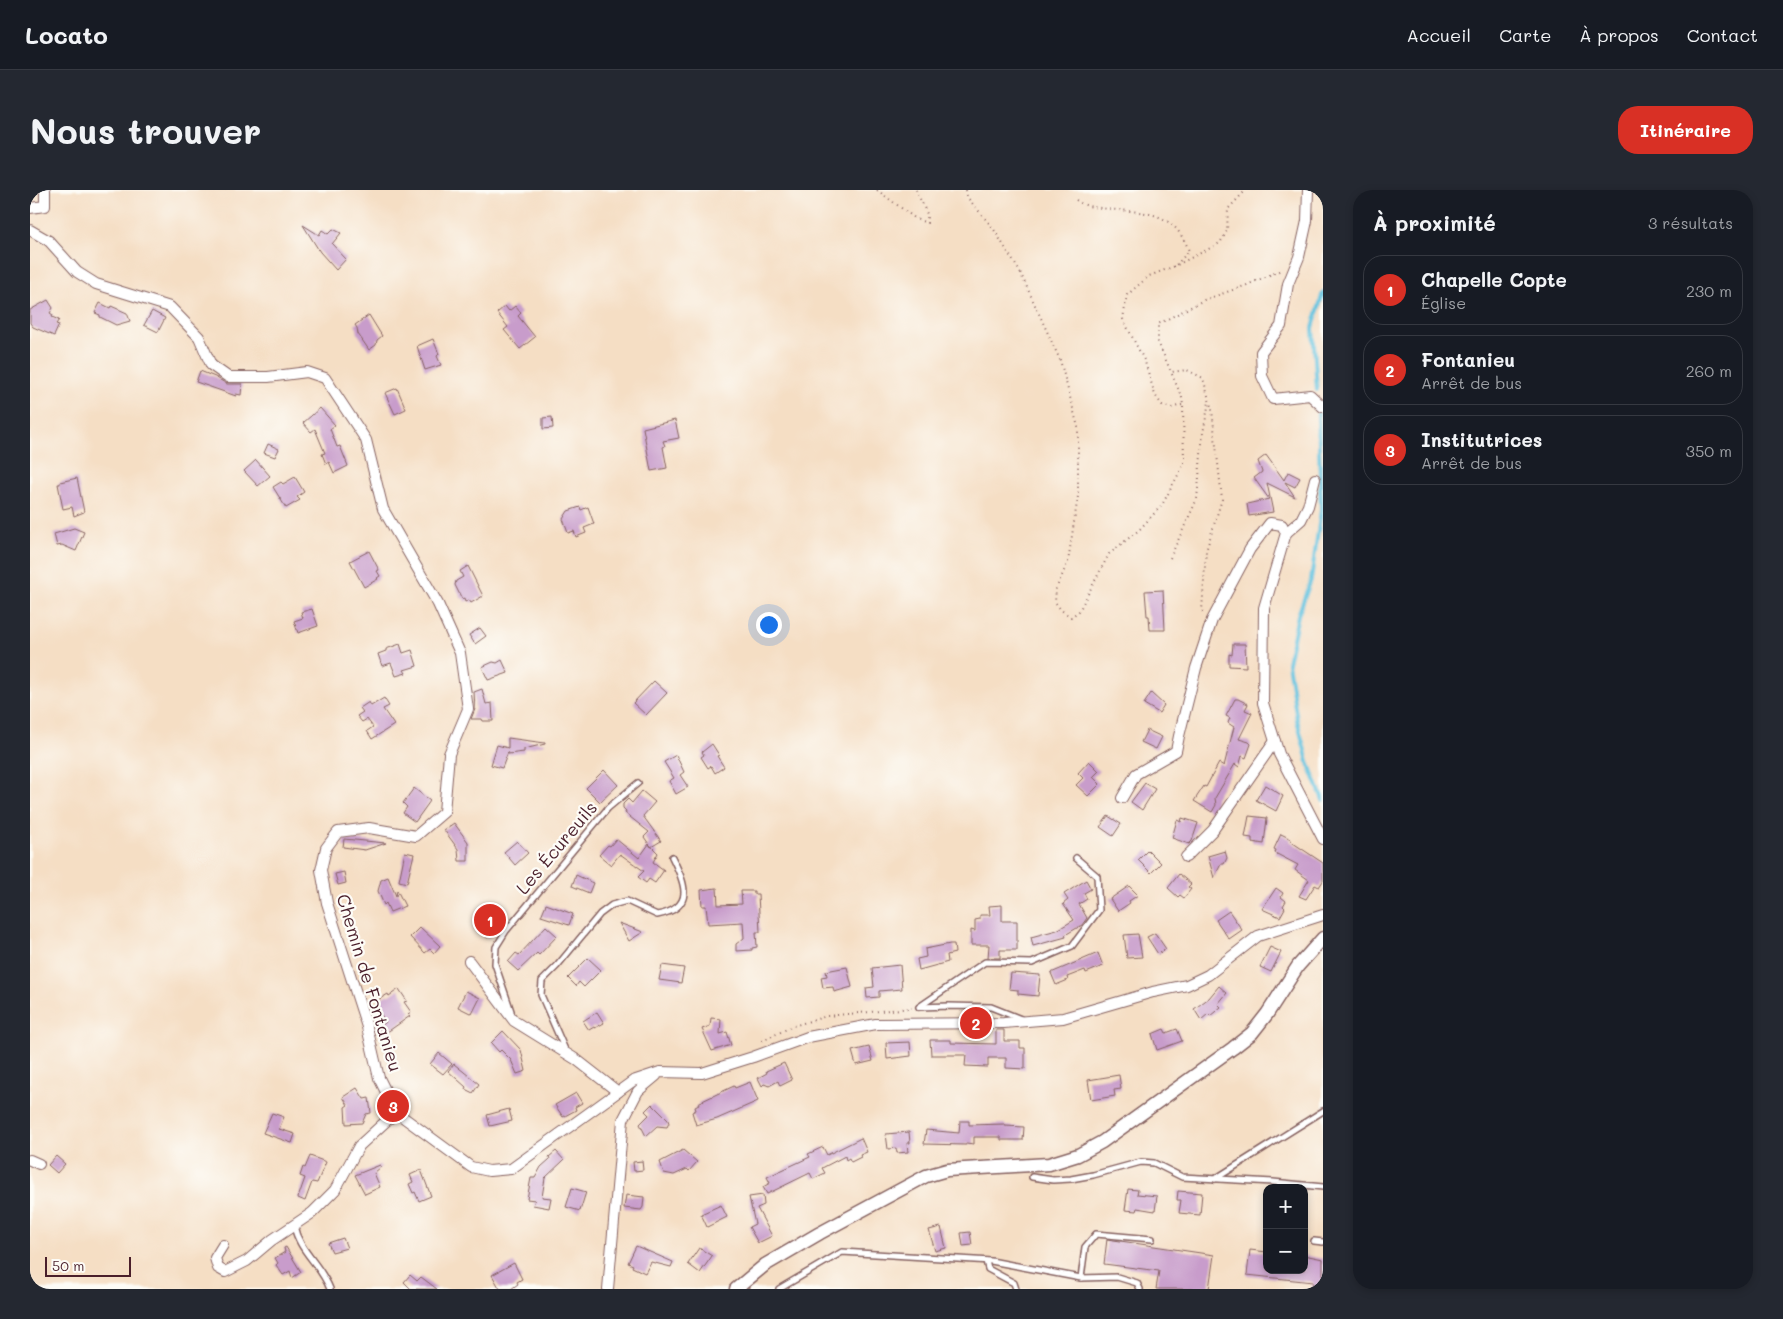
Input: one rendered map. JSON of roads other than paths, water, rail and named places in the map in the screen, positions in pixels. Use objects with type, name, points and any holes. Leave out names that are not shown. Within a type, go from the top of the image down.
[{"type":"street","points":[[30,208],[45,206],[45,190]]},
{"type":"street","points":[[1308,190],[1307,221],[1299,257],[1288,284],[1281,326],[1261,352],[1262,376],[1273,399],[1310,395],[1323,407]]},
{"type":"street","name":"Chemin de Fontanieu","points":[[30,230],[49,241],[77,272],[96,284],[170,307],[199,337],[211,366],[228,377],[268,377],[306,372],[325,378],[366,440],[383,510],[438,604],[460,653],[468,709],[449,754],[444,812],[416,836],[369,828],[338,832],[326,848],[320,870],[327,904],[366,1027],[379,1078],[396,1112],[471,1167],[489,1171],[511,1169],[633,1081],[660,1072],[702,1073],[808,1037],[876,1024],[1004,1023],[1063,1018],[1154,992],[1187,985],[1208,975],[1258,936],[1323,915]]},
{"type":"street","points":[[1315,479],[1308,506],[1301,520],[1286,533],[1264,608],[1263,703],[1279,754],[1323,839]]},
{"type":"street","points":[[1122,798],[1136,774],[1176,751],[1196,668],[1212,620],[1250,549],[1270,523],[1282,525],[1286,533]]},
{"type":"street","points":[[1186,857],[1213,830],[1274,741]]},
{"type":"street","points":[[736,1289],[765,1265],[926,1176],[947,1170],[1049,1164],[1078,1155],[1102,1142],[1234,1048],[1252,1033],[1267,1014],[1298,966],[1323,938]]},
{"type":"street","points":[[469,961],[514,1021],[566,1054],[618,1092]]},
{"type":"street","points":[[608,1289],[623,1120],[638,1091],[660,1072]]},
{"type":"street","points":[[223,1245],[215,1258],[218,1268],[225,1272],[247,1261],[272,1240],[312,1213],[335,1190],[359,1146],[396,1112]]},
{"type":"lane","name":"Les Écureuils","points":[[514,1021],[495,964],[496,947],[506,931],[608,808],[638,783]]},
{"type":"lane","points":[[566,1054],[540,994],[542,981],[567,954],[590,924],[612,905],[627,901],[657,915],[676,910],[683,900],[685,892],[679,871],[672,857]]},
{"type":"lane","points":[[1026,1021],[991,1007],[919,1007],[986,962],[1032,962],[1072,946],[1099,910],[1098,876],[1076,858]]},
{"type":"lane","points":[[1214,1179],[1323,1111]]},
{"type":"lane","points":[[1032,1176],[1053,1180],[1072,1179],[1141,1162],[1154,1163],[1182,1177],[1323,1187]]},
{"type":"lane","points":[[293,1225],[300,1244],[320,1269],[330,1289]]},
{"type":"lane","points":[[1081,1278],[1085,1247],[1096,1234],[1152,1239]]},
{"type":"lane","points":[[1314,1241],[1323,1242]]},
{"type":"lane","points":[[779,1289],[842,1252],[986,1261],[1081,1278],[1117,1277],[1137,1284],[1140,1289]]},
{"type":"lane","points":[[986,1261],[988,1269],[1014,1283],[1016,1289]]},
{"type":"waterway","points":[[1317,390],[1313,328],[1323,292]]},
{"type":"waterway","points":[[1318,414],[1321,510],[1311,580],[1298,615],[1288,663],[1297,720],[1308,762],[1323,800]]},
{"type":"place","name":"Chapelle Copte","points":[[490,920]]},
{"type":"place","name":"Fontanieu","points":[[976,1023]]},
{"type":"place","name":"Institutrices","points":[[393,1106]]}]
